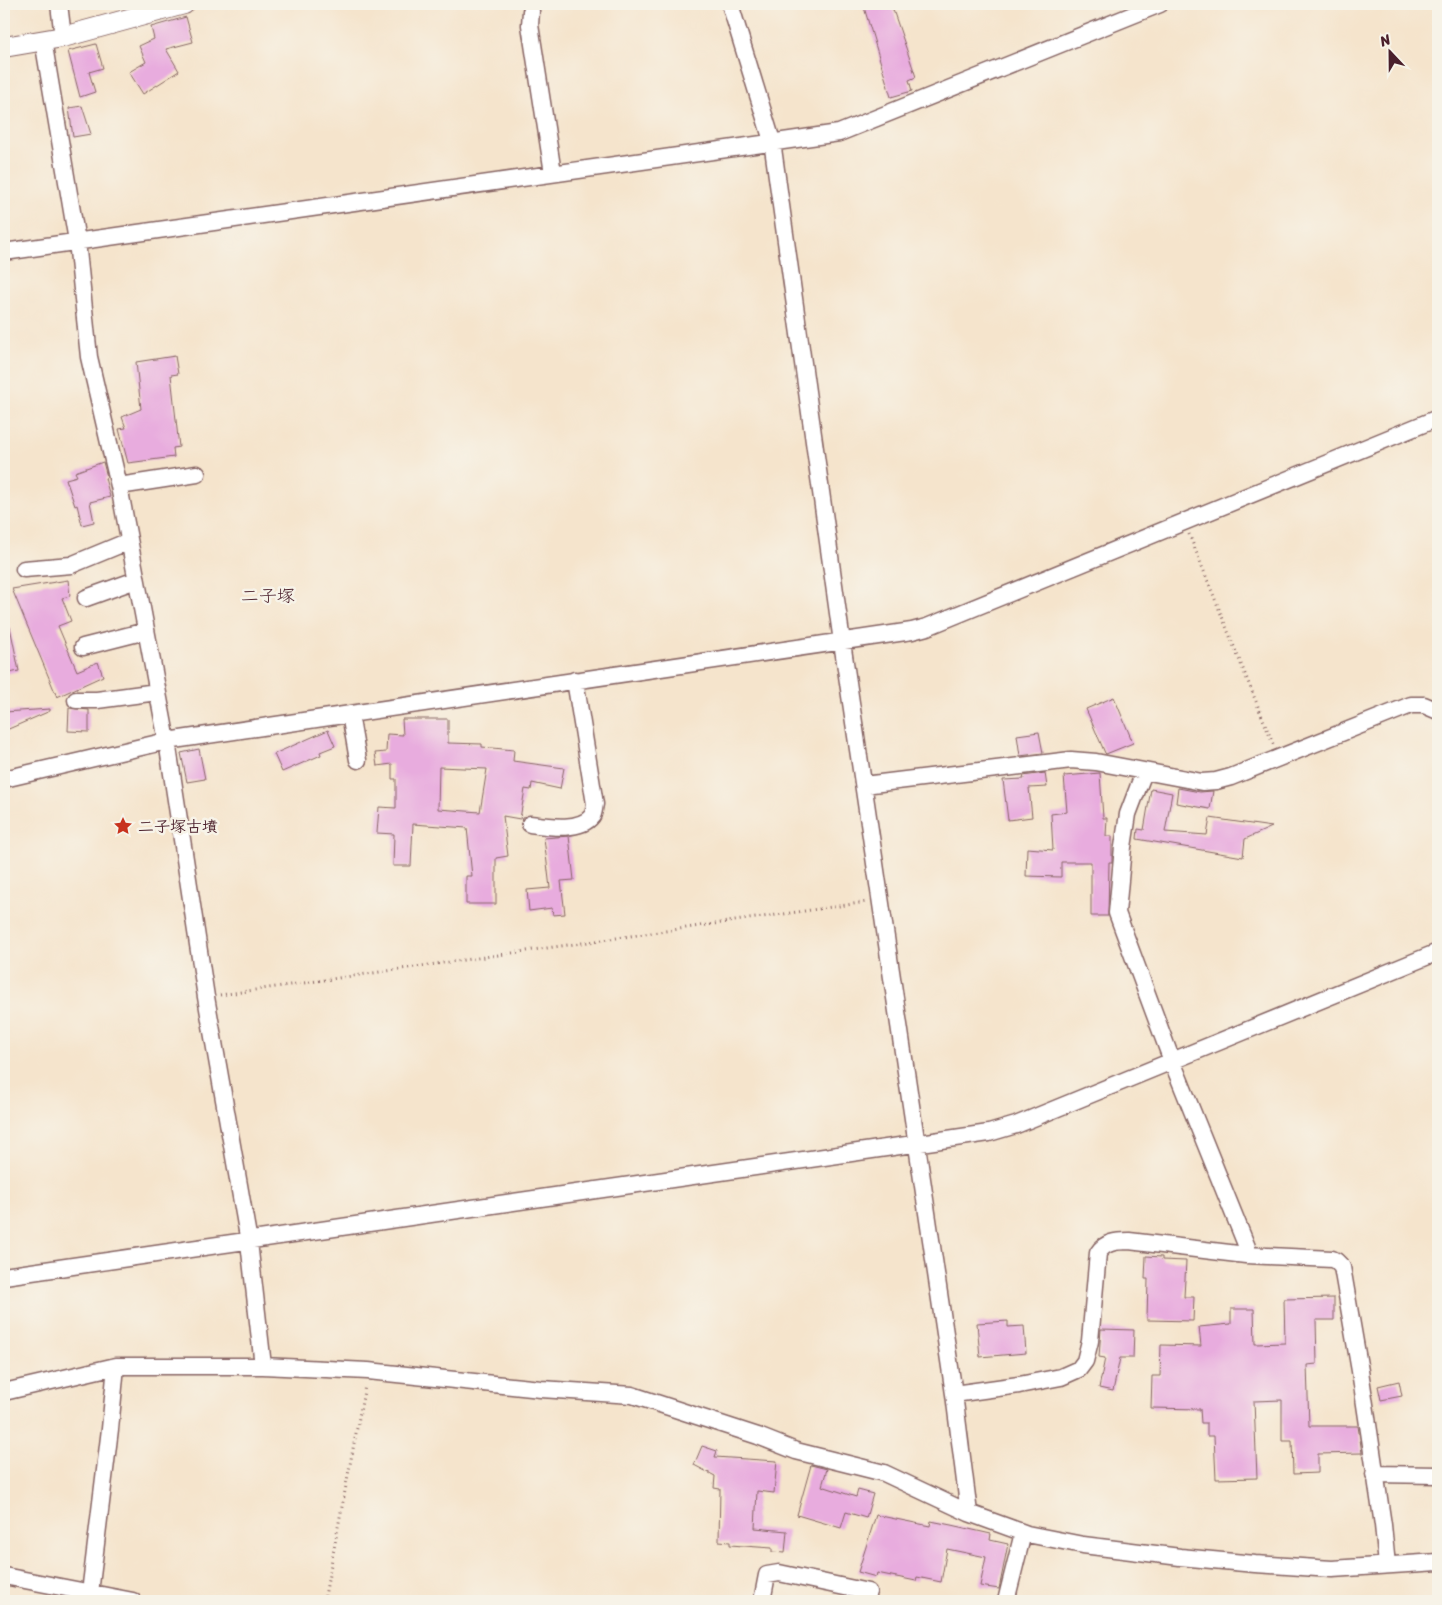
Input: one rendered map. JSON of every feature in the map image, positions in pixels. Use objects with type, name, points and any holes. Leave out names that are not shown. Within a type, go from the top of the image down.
[{"type":"main road","points":[[4,47],[53,38],[184,4]]},
{"type":"street","points":[[59,4],[53,38],[89,357],[119,486],[167,742],[206,997],[248,1242],[263,1366]]},
{"type":"street","points":[[730,4],[772,141],[842,642],[954,1394],[969,1513]]},
{"type":"street","points":[[4,252],[772,141],[839,133],[1160,4]]},
{"type":"street","points":[[531,11],[530,25],[553,173]]},
{"type":"street","points":[[4,779],[167,742],[912,631],[927,627],[1438,418]]},
{"type":"street","points":[[119,486],[197,474]]},
{"type":"street","points":[[24,569],[71,565],[129,541]]},
{"type":"street","points":[[86,598],[136,580]]},
{"type":"street","points":[[83,647],[146,631]]},
{"type":"street","points":[[530,824],[562,828],[587,821],[593,815],[595,804],[575,680]]},
{"type":"street","points":[[76,700],[97,700],[157,692]]},
{"type":"street","points":[[864,785],[1071,760],[1096,762],[1208,782],[1231,777],[1411,705],[1424,704],[1438,711]]},
{"type":"street","points":[[350,714],[358,760]]},
{"type":"street","points":[[1144,772],[1128,814],[1123,846],[1118,913],[1172,1061],[1247,1247],[1246,1255]]},
{"type":"street","points":[[4,1276],[989,1133],[1016,1124],[1438,952]]},
{"type":"street","points":[[954,1394],[1061,1377],[1079,1370],[1085,1361],[1090,1341],[1098,1253],[1106,1244],[1128,1241],[1246,1255],[1332,1259],[1342,1267],[1360,1371],[1383,1525],[1387,1565]]},
{"type":"street","points":[[89,1597],[116,1366]]},
{"type":"street","points":[[4,1392],[116,1366],[263,1366],[368,1371],[541,1389],[632,1395],[758,1436],[796,1451],[884,1472],[969,1513],[1024,1532],[1083,1545],[1180,1558],[1332,1569],[1438,1562]]},
{"type":"street","points":[[1374,1474],[1438,1475]]},
{"type":"street","points":[[1006,1601],[1024,1532]]},
{"type":"street","points":[[762,1601],[767,1574],[779,1573],[868,1592]]},
{"type":"street","points":[[4,1576],[89,1597],[133,1601]]},
{"type":"path","points":[[1184,522],[1279,758]]},
{"type":"path","points":[[206,997],[880,900]]},
{"type":"path","points":[[324,1601],[368,1371]]},
{"type":"building","points":[[863,4],[891,4],[916,77],[909,80],[912,91],[891,97]]},
{"type":"building","points":[[186,17],[193,42],[166,49],[179,71],[143,94],[129,72],[146,62],[139,46],[154,39],[151,27]]},
{"type":"building","points":[[96,44],[103,68],[89,72],[95,92],[80,97],[68,51]]},
{"type":"building","points":[[82,106],[91,134],[73,137],[69,108]]},
{"type":"building","points":[[175,356],[178,374],[171,375],[179,447],[173,448],[174,457],[128,463],[119,429],[126,428],[122,417],[141,409],[136,362]]},
{"type":"building","points":[[103,462],[110,497],[90,502],[94,522],[82,525],[77,505],[75,506],[66,479],[77,476],[75,472]]},
{"type":"building","points":[[68,580],[70,596],[62,598],[71,621],[58,626],[77,671],[98,662],[103,676],[57,697],[12,589]]},
{"type":"building","points":[[10,627],[19,671],[4,674],[4,628]]},
{"type":"building","points":[[1114,697],[1133,743],[1106,754],[1086,709]]},
{"type":"building","points":[[69,708],[89,710],[89,732],[68,731]]},
{"type":"building","points":[[50,709],[50,711],[4,731],[4,712]]},
{"type":"building","points":[[402,719],[448,719],[448,743],[482,744],[482,747],[514,750],[513,761],[564,768],[560,789],[532,783],[531,790],[525,789],[520,819],[503,816],[508,856],[496,858],[496,904],[466,904],[466,876],[472,876],[467,828],[413,824],[411,866],[393,866],[394,834],[377,833],[379,807],[396,808],[396,779],[392,779],[392,764],[377,766],[375,753],[386,752],[387,734],[403,735]],"holes":[[[439,767],[487,769],[480,812],[438,809]]]},
{"type":"building","points":[[328,730],[335,746],[320,752],[321,755],[282,772],[274,754]]},
{"type":"building","points":[[1039,732],[1043,753],[1020,756],[1017,735]]},
{"type":"building","points":[[199,749],[205,779],[187,782],[181,753]]},
{"type":"building","points":[[1045,773],[1047,787],[1029,788],[1032,817],[1008,820],[1003,780],[1024,779],[1023,776]]},
{"type":"building","points":[[1100,773],[1103,818],[1107,818],[1106,836],[1112,836],[1112,862],[1109,862],[1108,916],[1091,916],[1091,862],[1061,862],[1061,877],[1026,876],[1027,848],[1053,850],[1051,814],[1067,812],[1064,776]]},
{"type":"building","points":[[1178,788],[1200,792],[1213,791],[1210,809],[1176,803]]},
{"type":"building","points":[[1151,789],[1172,793],[1165,832],[1207,835],[1210,818],[1272,827],[1245,839],[1243,857],[1137,839],[1138,829],[1144,830]]},
{"type":"building","points":[[569,836],[574,880],[561,881],[565,914],[553,915],[552,908],[529,911],[527,890],[550,888],[544,838]]},
{"type":"building","points":[[1146,1256],[1162,1257],[1162,1260],[1186,1261],[1184,1297],[1194,1297],[1193,1321],[1147,1320],[1148,1279],[1145,1279]]},
{"type":"building","points":[[1334,1298],[1334,1320],[1316,1320],[1317,1364],[1307,1365],[1309,1426],[1358,1426],[1362,1453],[1318,1454],[1318,1473],[1293,1474],[1292,1441],[1282,1441],[1282,1400],[1254,1401],[1257,1478],[1216,1479],[1214,1436],[1207,1436],[1207,1423],[1201,1423],[1200,1409],[1151,1408],[1152,1376],[1160,1376],[1161,1345],[1201,1346],[1199,1327],[1231,1324],[1231,1309],[1254,1309],[1255,1344],[1285,1343],[1284,1299]]},
{"type":"building","points":[[1008,1321],[1008,1327],[1024,1326],[1026,1353],[980,1357],[977,1323]]},
{"type":"building","points":[[1101,1329],[1134,1330],[1133,1358],[1120,1358],[1113,1391],[1099,1388],[1105,1358],[1099,1357]]},
{"type":"building","points":[[1399,1381],[1402,1396],[1381,1400],[1378,1386]]},
{"type":"building","points":[[702,1446],[717,1451],[715,1457],[777,1461],[774,1493],[757,1491],[755,1528],[787,1531],[785,1553],[772,1552],[772,1548],[730,1545],[730,1542],[719,1541],[720,1489],[714,1488],[715,1476],[694,1465]]},
{"type":"building","points":[[811,1465],[827,1469],[822,1486],[856,1497],[858,1490],[873,1494],[866,1518],[846,1512],[841,1528],[797,1515]]},
{"type":"building","points":[[876,1515],[930,1526],[931,1521],[951,1525],[991,1534],[990,1540],[1008,1544],[999,1589],[980,1586],[986,1557],[947,1549],[941,1582],[917,1577],[916,1581],[877,1573],[876,1577],[858,1572]]},
{"type":"place","name":"二子塚古墳","points":[[123,826]]},
{"type":"district","name":"二子塚","points":[[268,596]]}]
